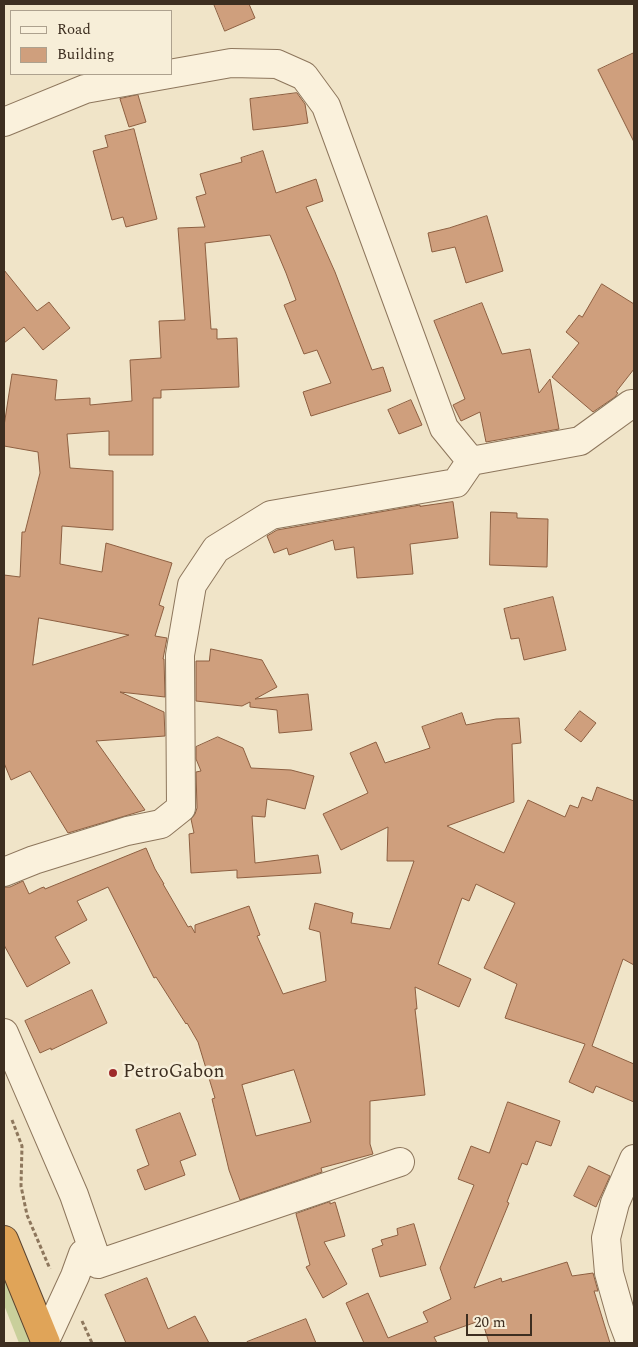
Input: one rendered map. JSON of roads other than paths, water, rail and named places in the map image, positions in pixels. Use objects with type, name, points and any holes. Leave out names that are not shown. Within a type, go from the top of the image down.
[{"type":"highway","points":[[4,1240],[45,1342]]},
{"type":"street","points":[[172,74],[231,63],[278,64],[304,76],[326,106],[444,428],[471,461]]},
{"type":"street","points":[[4,122],[85,89],[164,75]]},
{"type":"street","points":[[4,872],[34,860],[118,834],[161,824],[181,808],[180,655],[192,585],[216,549],[270,516],[456,483],[471,461],[580,441],[631,404],[634,404]]},
{"type":"street","points":[[4,1033],[74,1195],[98,1264]]},
{"type":"street","points":[[631,1343],[609,1273],[606,1238],[625,1206],[634,1159]]},
{"type":"street","points":[[98,1264],[400,1162]]},
{"type":"street","points":[[45,1342],[83,1254],[98,1264]]},
{"type":"place","name":"PetroGabon","points":[[113,1073]]}]
